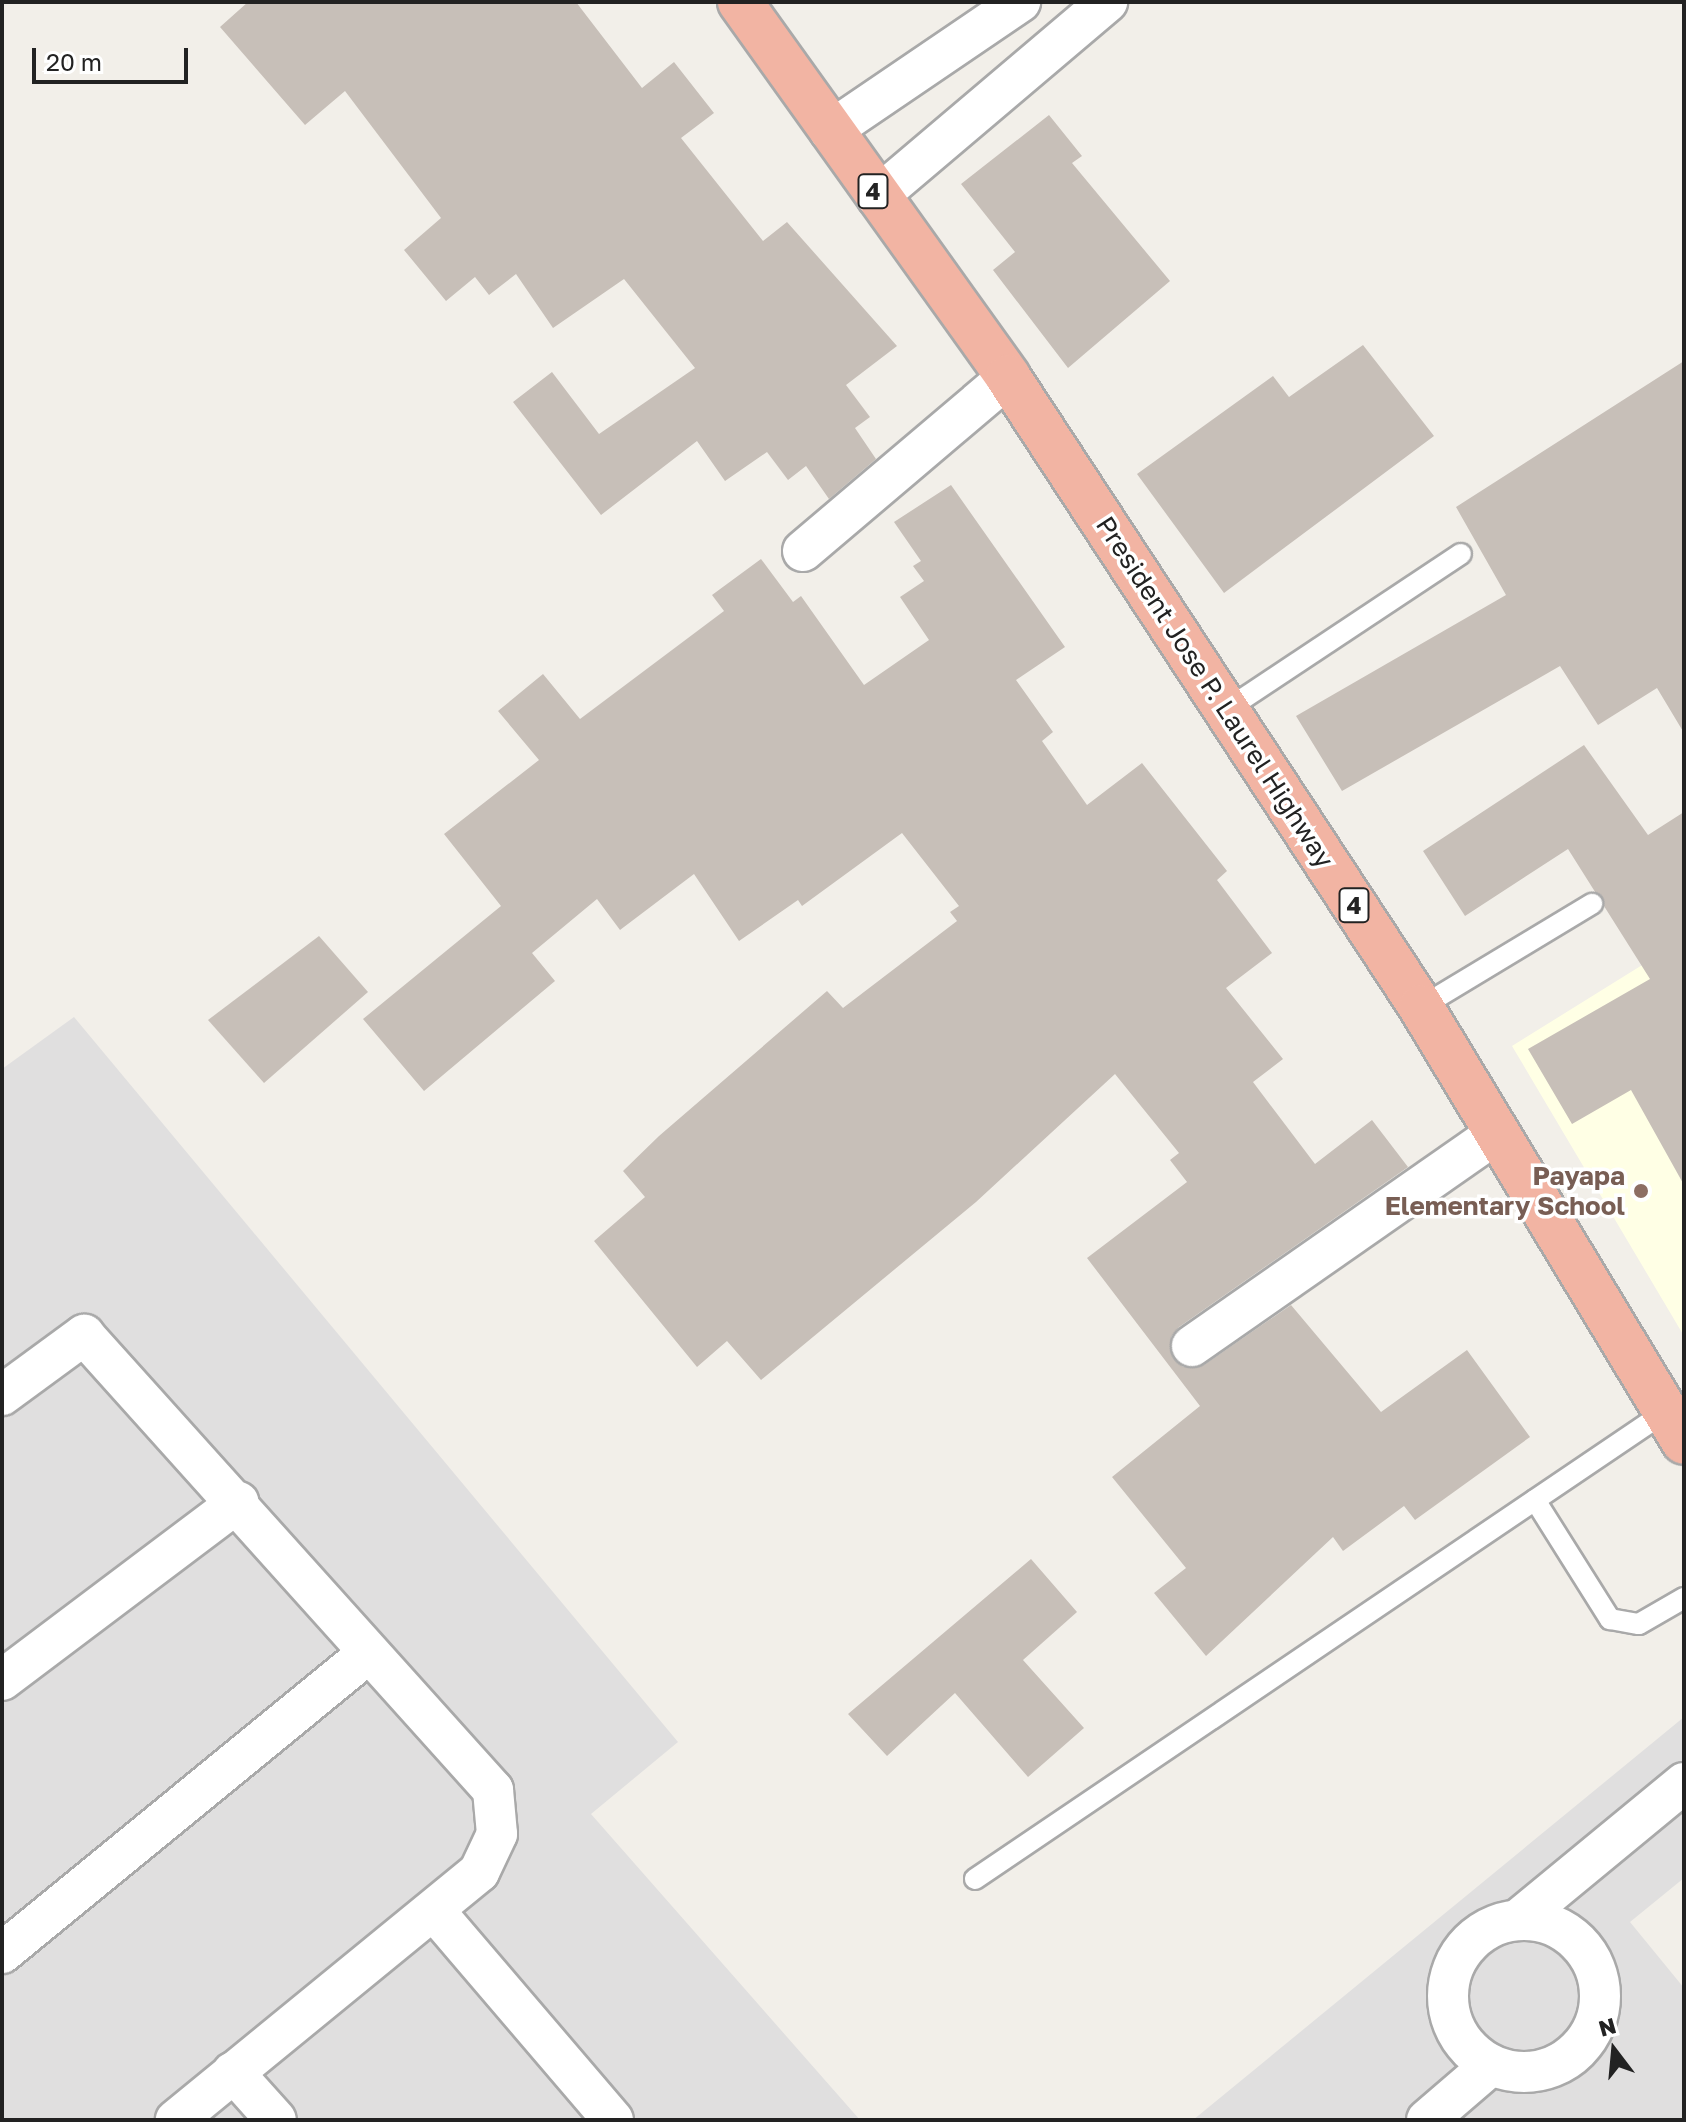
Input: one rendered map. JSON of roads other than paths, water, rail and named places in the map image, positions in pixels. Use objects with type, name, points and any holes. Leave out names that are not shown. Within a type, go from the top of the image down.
[{"type":"highway","name":"President Jose P. Laurel Highway","points":[[740,2],[1008,377],[1421,1007],[1678,1431]]},
{"type":"street","points":[[830,131],[1020,2]]},
{"type":"street","points":[[877,197],[1107,2]]},
{"type":"street","points":[[803,551],[1008,377]]},
{"type":"street","points":[[1192,1346],[1497,1133]]},
{"type":"street","points":[[2,1395],[84,1335],[238,1502],[368,1653],[493,1790],[497,1834],[488,1857],[437,1914],[176,2120]]},
{"type":"street","points":[[2,1680],[238,1502]]},
{"type":"street","points":[[2,1953],[368,1653]]},
{"type":"street","points":[[1519,1919],[1569,1934],[1588,1952],[1601,2003],[1594,2029],[1557,2066],[1531,2073],[1491,2065],[1464,2045],[1452,2025],[1449,1978],[1474,1938],[1519,1919],[1684,1783]]},
{"type":"street","points":[[437,1914],[613,2120]]},
{"type":"street","points":[[1427,2120],[1491,2065]]},
{"type":"street","points":[[233,2072],[276,2120]]},
{"type":"lane","points":[[1226,710],[1461,554]]},
{"type":"lane","points":[[1421,1007],[1592,904]]},
{"type":"lane","points":[[975,1879],[1535,1500],[1678,1431]]},
{"type":"lane","points":[[1535,1500],[1610,1619],[1639,1624],[1684,1598]]},
{"type":"place","name":"Payapa Elementary School","points":[[1641,1191]]}]
